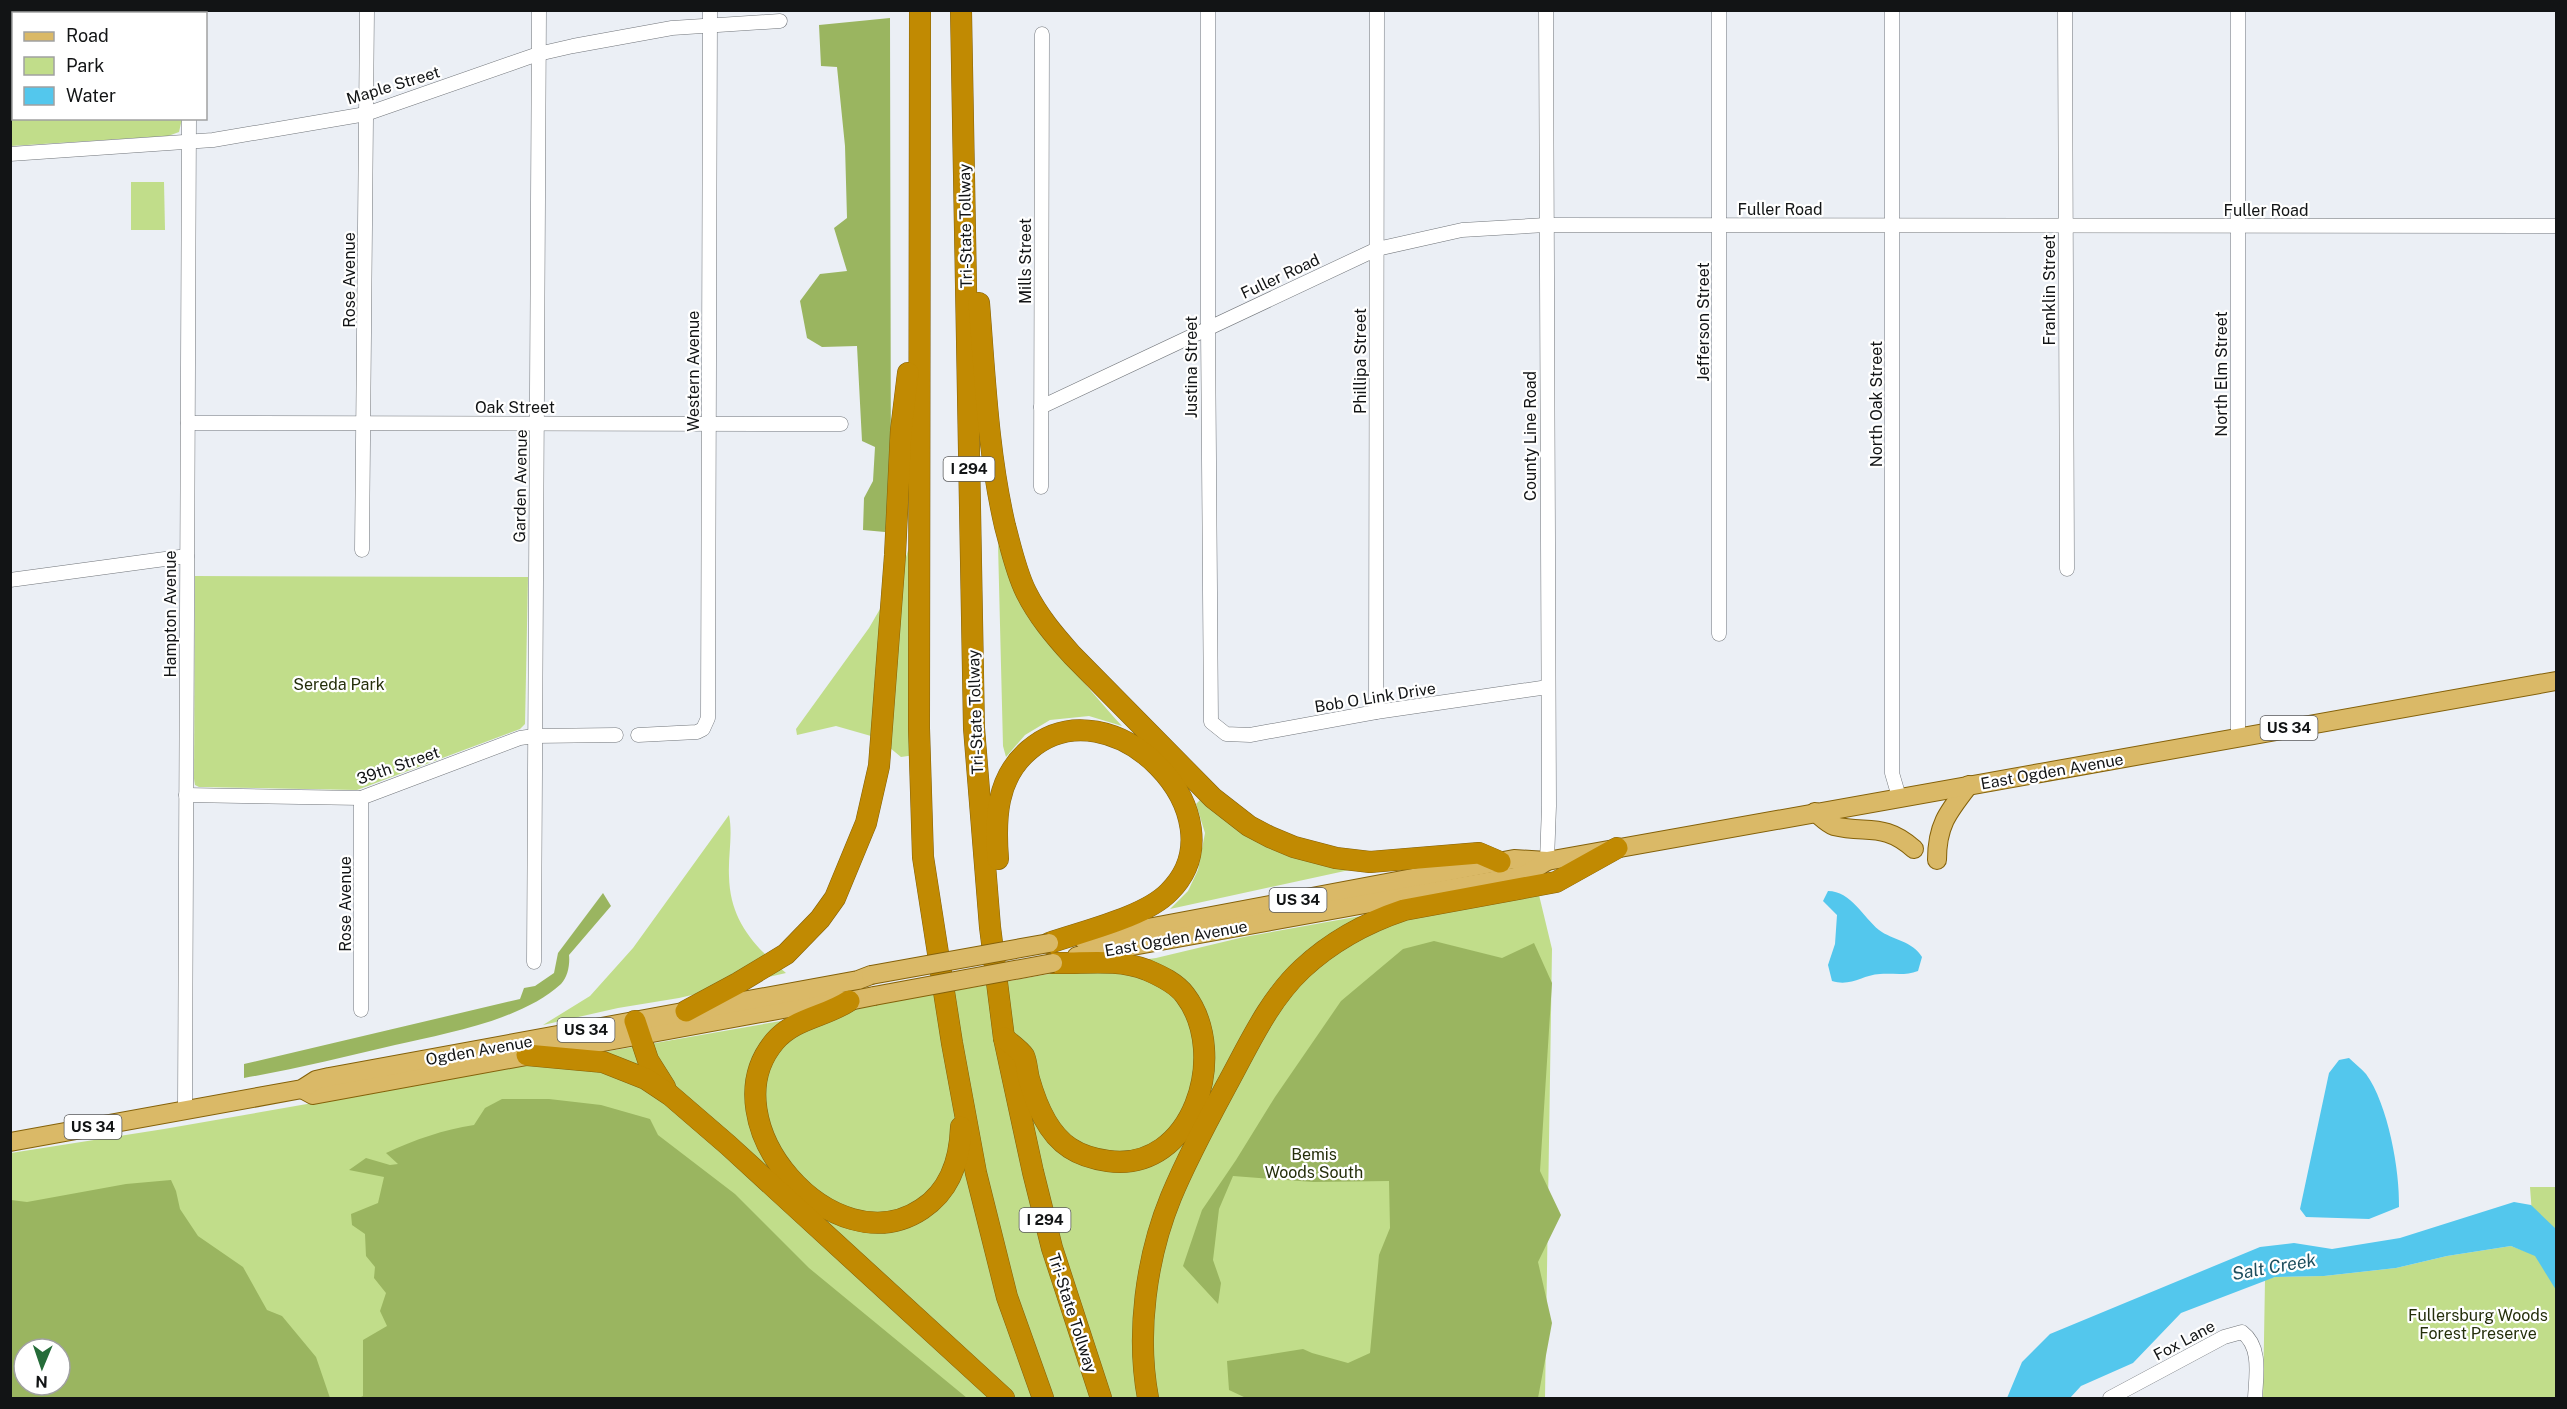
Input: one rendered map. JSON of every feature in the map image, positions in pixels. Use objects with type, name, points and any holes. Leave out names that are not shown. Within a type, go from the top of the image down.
[{"type":"highway","name":"I 294","points":[[920,10],[919,728],[923,856],[952,1042],[976,1173],[1007,1297],[1043,1398]]},
{"type":"highway","name":"Tri-State Tollway","points":[[961,10],[974,728],[990,927],[1004,1038],[1052,1248],[1101,1398]]},
{"type":"highway","points":[[964,186],[972,215],[990,452],[995,484],[1012,553],[1025,591],[1050,631],[1213,798],[1249,826],[1270,837],[1294,847],[1336,858],[1370,862],[1479,853],[1500,862]]},
{"type":"highway","points":[[686,1011],[786,954],[835,898],[866,823],[879,766],[895,555],[901,430],[918,286]]},
{"type":"highway","points":[[990,927],[1001,887],[997,838],[1000,797],[1015,764],[1036,744],[1059,733],[1089,730],[1108,734],[1139,749],[1176,789],[1188,812],[1192,836],[1189,858],[1171,891],[1155,904],[1051,953]]},
{"type":"highway","points":[[1148,1398],[1143,1344],[1149,1274],[1170,1198],[1189,1155],[1251,1039],[1284,988],[1346,934],[1380,918],[1404,910],[1556,882],[1617,848]]},
{"type":"highway","points":[[1004,1038],[1024,1056],[1037,1105],[1049,1125],[1069,1147],[1083,1156],[1117,1163],[1135,1161],[1163,1149],[1178,1137],[1188,1122],[1199,1094],[1203,1063],[1200,1023],[1184,993],[1168,980],[1128,964],[1100,961],[1080,964],[1051,953]]},
{"type":"highway","points":[[849,1001],[834,1011],[798,1022],[776,1040],[759,1067],[754,1098],[756,1118],[764,1137],[790,1178],[810,1196],[846,1219],[879,1224],[898,1221],[915,1214],[929,1204],[941,1193],[951,1177],[960,1142],[961,1121],[952,1042]]},
{"type":"highway","points":[[637,1028],[649,1062],[670,1095]]},
{"type":"highway","points":[[527,1056],[603,1062],[646,1079],[670,1095],[746,1161],[1004,1398]]},
{"type":"main road","name":"East Ogden Avenue","points":[[874,996],[1051,953],[1094,938],[1514,859],[1547,861],[2556,681]]},
{"type":"main road","points":[[1937,860],[1937,838],[1945,816],[1969,785]]},
{"type":"main road","points":[[1815,812],[1833,825],[1882,831],[1904,839],[1914,849]]},
{"type":"main road","name":"East Ogden Avenue","points":[[871,975],[1051,953],[1078,956],[1525,875],[1547,861]]},
{"type":"main road","name":"Ogden Avenue","points":[[302,1089],[313,1095],[527,1056],[637,1028],[686,1011],[858,980],[871,975]]},
{"type":"main road","name":"Ogden Avenue","points":[[10,1142],[302,1089],[316,1080],[637,1028],[874,996]]},
{"type":"street","name":"Rose Avenue","points":[[362,550],[367,10]]},
{"type":"street","name":"Garden Avenue","points":[[534,962],[539,10]]},
{"type":"street","name":"Western Avenue","points":[[638,735],[690,733],[703,729],[708,718],[711,10]]},
{"type":"street","name":"Justina Street","points":[[1208,10],[1211,722]]},
{"type":"street","name":"Phillipa Street","points":[[1376,712],[1377,10]]},
{"type":"street","name":"County Line Road","points":[[1546,10],[1547,861]]},
{"type":"street","name":"Jefferson Street","points":[[1719,10],[1719,634]]},
{"type":"street","name":"North Oak Street","points":[[1892,10],[1892,773],[1899,797]]},
{"type":"street","name":"Franklin Street","points":[[2065,10],[2067,569]]},
{"type":"street","name":"North Elm Street","points":[[2238,10],[2238,738]]},
{"type":"street","name":"Maple Street","points":[[10,154],[189,142],[366,114],[538,54],[672,28],[780,21]]},
{"type":"street","name":"Mills Street","points":[[1041,487],[1042,34]]},
{"type":"street","name":"Hampton Avenue","points":[[185,1110],[189,120]]},
{"type":"street","name":"Fuller Road","points":[[1041,407],[1377,249],[1462,230],[1546,225],[2556,226]]},
{"type":"street","name":"Oak Street","points":[[188,423],[841,424]]},
{"type":"street","points":[[10,580],[187,556]]},
{"type":"street","name":"Bob O Link Drive","points":[[1211,722],[1226,734],[1250,735],[1376,712],[1548,687]]},
{"type":"street","name":"39th Street","points":[[186,795],[361,798],[520,738],[616,735]]},
{"type":"street","name":"Rose Avenue","points":[[361,798],[361,1010]]},
{"type":"street","name":"Fox Lane","points":[[2110,1398],[2233,1333],[2242,1332],[2249,1337],[2256,1353],[2255,1398]]},
{"type":"green space","points":[[91,10],[183,10],[183,12],[91,12]]},
{"type":"green space","points":[[10,16],[12,16],[12,120],[182,120],[179,132],[168,136],[11,146]]},
{"type":"green space","points":[[890,18],[891,511],[885,532],[863,530],[864,498],[873,481],[875,447],[862,441],[857,346],[822,347],[807,338],[800,301],[820,274],[847,271],[834,228],[847,218],[845,146],[837,67],[821,66],[819,25]]},
{"type":"green space","points":[[131,182],[164,182],[165,230],[131,230]]},
{"type":"green space","points":[[915,526],[915,755],[901,757],[878,738],[836,726],[797,735],[796,729],[869,628],[902,571]]},
{"type":"green space","points":[[998,544],[1008,569],[1035,618],[1068,663],[1122,726],[1089,716],[1050,720],[1025,735],[1006,757],[1003,746]]},
{"type":"green space","name":"Sereda Park","points":[[195,576],[528,577],[525,724],[520,729],[357,790],[199,787],[195,785],[194,779]]},
{"type":"green space","points":[[1201,799],[1354,869],[1170,909],[1188,891],[1198,870],[1205,833],[1196,804]]},
{"type":"green space","points":[[729,815],[731,830],[729,876],[734,906],[739,919],[754,942],[786,973],[679,998],[618,1008],[543,1025],[590,996],[633,948]]},
{"type":"green space","points":[[603,893],[611,906],[569,955],[568,970],[561,984],[544,997],[525,1007],[460,1030],[320,1063],[244,1078],[244,1064],[520,999],[524,988],[535,986],[554,973],[558,953]]},
{"type":"green space","name":"Bemis Woods South","points":[[1539,895],[1552,949],[1545,1398],[11,1398],[11,1153],[164,1129],[1083,968],[1156,958],[1244,937],[1355,917]]},
{"type":"green space","points":[[1434,941],[1502,958],[1534,943],[1552,983],[1540,1171],[1561,1215],[1538,1262],[1552,1323],[1538,1398],[1246,1398],[1229,1390],[1227,1361],[1303,1349],[1348,1363],[1370,1353],[1379,1255],[1390,1228],[1389,1181],[1313,1182],[1233,1176],[1219,1209],[1213,1260],[1221,1283],[1218,1304],[1183,1266],[1202,1210],[1341,1001],[1403,949]]},
{"type":"green space","points":[[502,1099],[549,1099],[601,1105],[650,1119],[658,1135],[735,1194],[809,1268],[967,1398],[359,1398],[363,1396],[363,1340],[387,1326],[380,1311],[386,1293],[374,1278],[375,1267],[366,1256],[365,1234],[352,1225],[351,1214],[378,1203],[384,1177],[349,1170],[366,1158],[390,1165],[398,1164],[386,1153],[430,1136],[474,1125],[485,1108]]},
{"type":"green space","points":[[171,1180],[180,1209],[198,1236],[243,1267],[267,1310],[282,1316],[316,1357],[330,1398],[11,1398],[11,1200],[27,1202],[126,1184]]},
{"type":"green space","name":"Fullersburg Woods Forest Preserve","points":[[2530,1187],[2556,1187],[2556,1398],[2263,1398],[2265,1280],[2275,1277],[2324,1276],[2396,1268],[2447,1256],[2511,1246],[2535,1255]]},
{"type":"water","points":[[1828,891],[1843,895],[1879,930],[1913,947],[1922,957],[1918,971],[1874,975],[1845,983],[1832,981],[1828,965],[1835,944],[1837,915],[1823,901]]},
{"type":"water","points":[[2349,1058],[2366,1074],[2381,1102],[2395,1157],[2399,1207],[2369,1219],[2306,1217],[2300,1209],[2329,1073],[2339,1060]]},
{"type":"water","name":"Salt Creek","points":[[2514,1202],[2531,1205],[2556,1229],[2556,1290],[2535,1256],[2511,1246],[2447,1256],[2396,1268],[2324,1276],[2275,1277],[2181,1313],[2133,1363],[2081,1386],[2070,1398],[2007,1398],[2022,1362],[2050,1334],[2260,1247],[2294,1243],[2332,1249],[2400,1238]]}]
